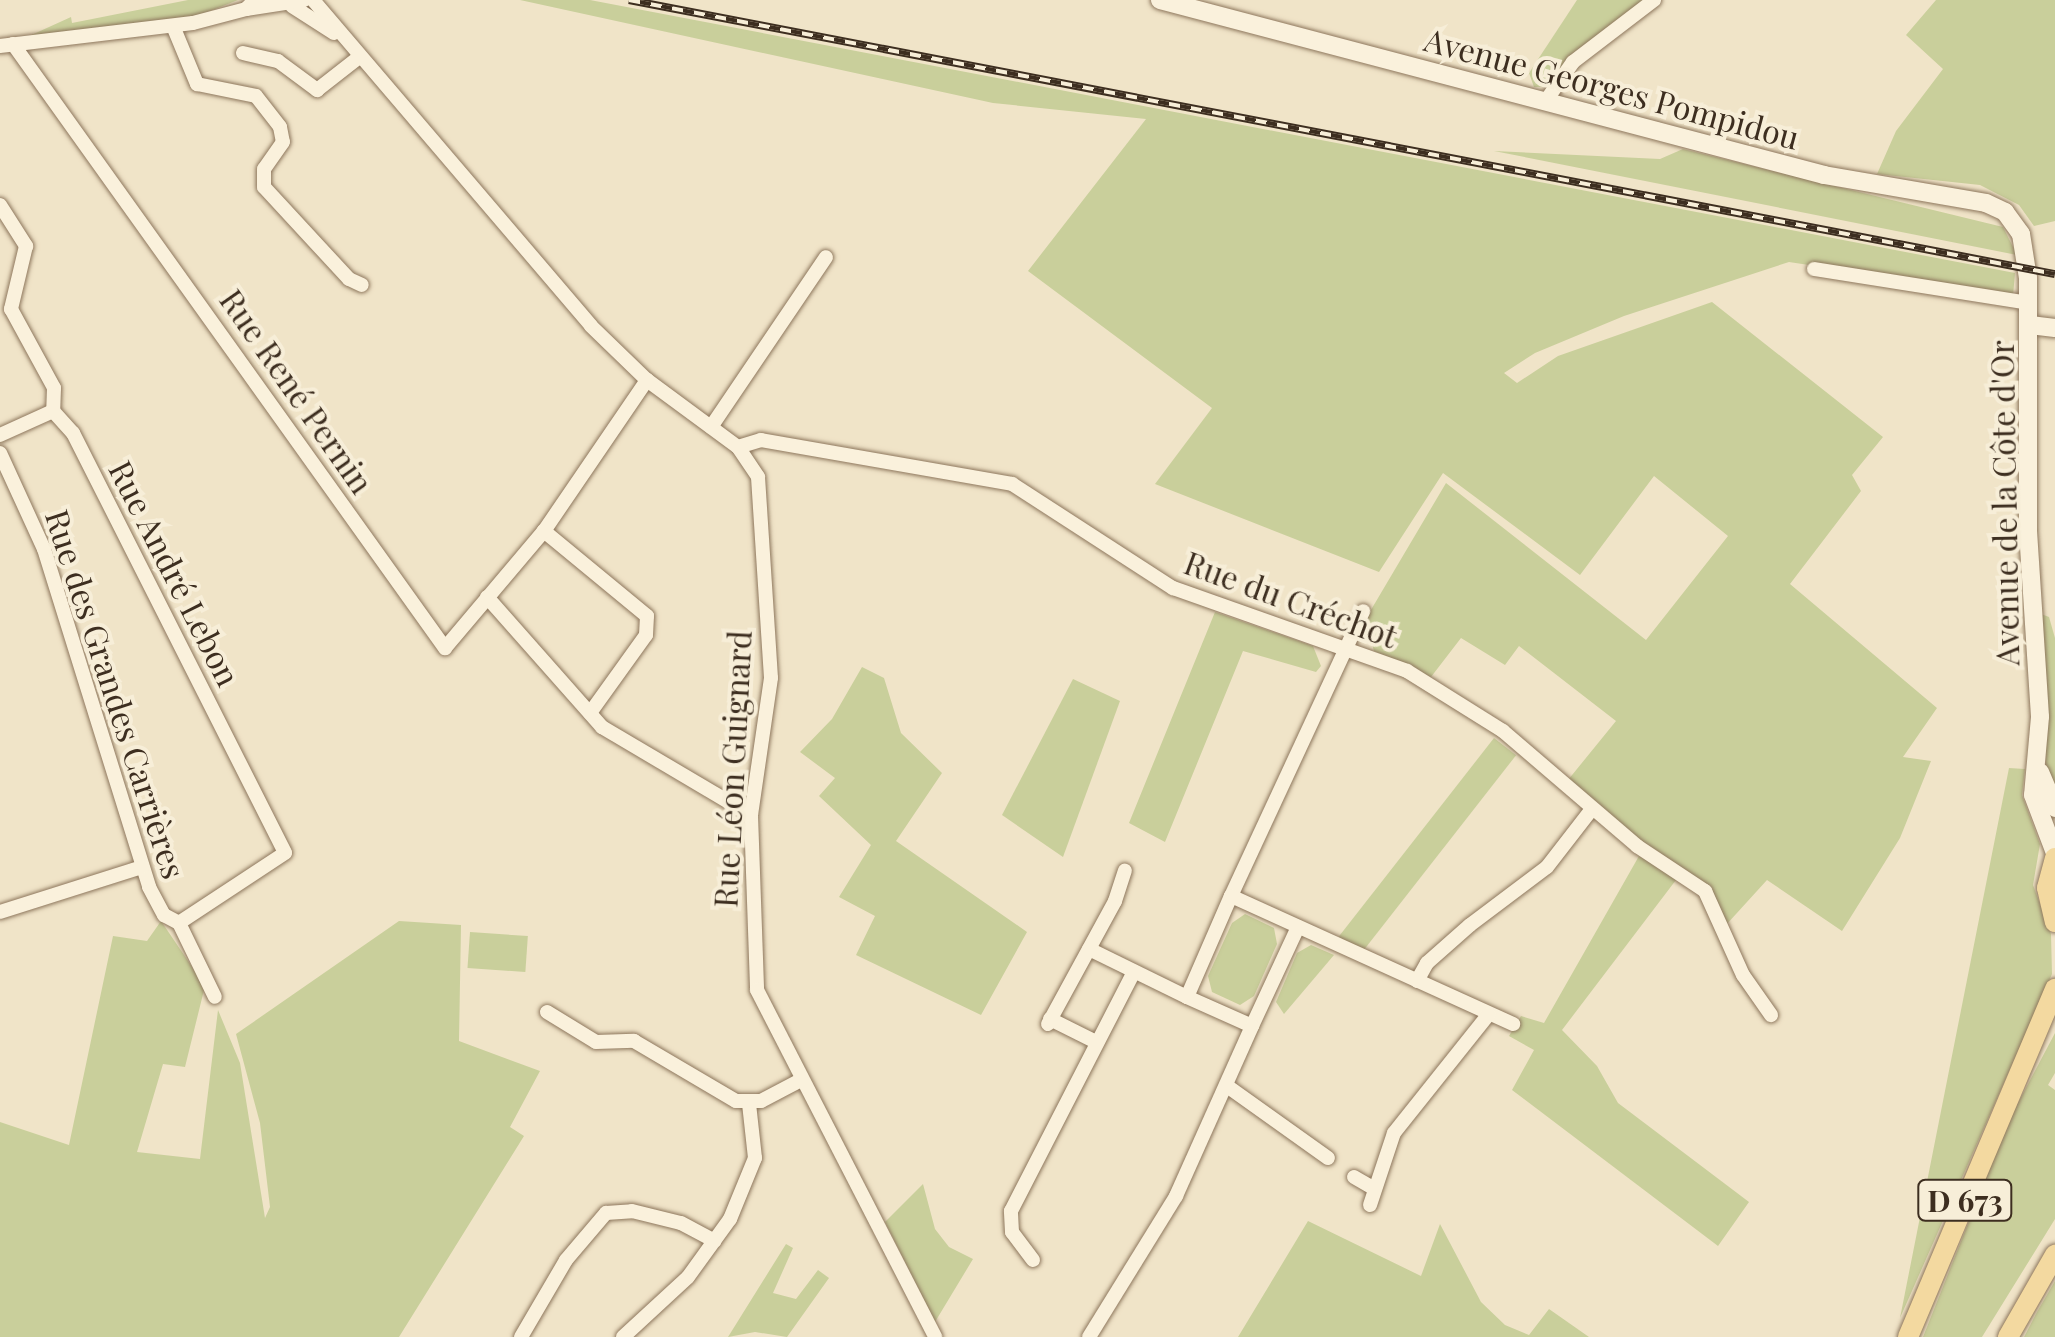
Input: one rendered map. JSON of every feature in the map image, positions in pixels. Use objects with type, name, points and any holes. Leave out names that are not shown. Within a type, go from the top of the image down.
[{"type":"main road","name":"Avenue Georges Pompidou","points":[[1164,1],[1847,181],[1986,203],[2011,218],[2026,254]]},
{"type":"main road","name":"Avenue de la Côte d'Or","points":[[2026,254],[2030,325],[2028,535],[2037,752],[2042,787],[2055,808]]},
{"type":"main road","points":[[2030,325],[2055,328]]},
{"type":"main road","name":"Avenue de la Côte d'Or","points":[[2037,752],[2033,795],[2055,856]]},
{"type":"main road","points":[[2055,856],[2047,888],[2055,922]]},
{"type":"main road","name":"D 673","points":[[1908,1337],[2055,989]]},
{"type":"main road","name":"D 673","points":[[2024,1065],[2055,1016]]},
{"type":"main road","points":[[2008,1337],[2055,1255]]},
{"type":"street","name":"Rue Léon Guignard","points":[[313,0],[334,33]]},
{"type":"street","points":[[1545,102],[1573,62],[1654,0]]},
{"type":"street","name":"Rue Léon Guignard","points":[[292,3],[334,33],[358,58],[592,326],[647,380],[738,447],[762,492],[771,678],[751,816],[753,973],[767,1020],[936,1337]]},
{"type":"street","points":[[6,45],[173,26],[251,4],[292,3]]},
{"type":"street","points":[[173,26],[197,84],[253,94],[270,112],[282,142],[264,169],[264,186],[349,279],[362,284]]},
{"type":"street","name":"Rue René Pernin","points":[[6,45],[444,648],[544,530],[647,380]]},
{"type":"street","points":[[243,52],[278,61],[317,90],[358,58]]},
{"type":"street","name":"Rue André Lebon","points":[[0,205],[26,246],[12,314],[54,388],[54,411],[73,433],[285,853],[179,923]]},
{"type":"street","points":[[711,428],[826,256]]},
{"type":"street","points":[[1814,269],[2029,303]]},
{"type":"street","points":[[0,435],[54,411]]},
{"type":"street","name":"Rue du Créchot","points":[[738,447],[762,440],[998,480],[1067,515],[1173,588],[1344,644],[1446,692],[1592,809],[1705,892],[1743,975],[1772,1014]]},
{"type":"street","name":"Rue des Grandes Carrières","points":[[0,453],[44,549],[142,867],[164,915],[179,923],[215,997]]},
{"type":"street","points":[[544,530],[647,616],[646,635],[590,714]]},
{"type":"street","points":[[487,598],[590,714],[736,812],[751,816]]},
{"type":"street","points":[[1187,997],[1344,644],[1363,611]]},
{"type":"street","points":[[1417,981],[1427,963],[1470,924],[1547,867],[1592,809]]},
{"type":"street","points":[[0,912],[142,867]]},
{"type":"street","points":[[1096,1042],[1049,1021],[1125,871]]},
{"type":"street","points":[[1230,896],[1513,1024]]},
{"type":"street","points":[[1089,1337],[1176,1196],[1298,926]]},
{"type":"street","points":[[1089,948],[1252,1026]]},
{"type":"street","points":[[1033,1260],[1012,1232],[1011,1212],[1134,972]]},
{"type":"street","points":[[547,1012],[596,1042],[634,1040],[749,1104]]},
{"type":"street","points":[[1370,1205],[1372,1188],[1402,1119],[1489,1014]]},
{"type":"street","points":[[749,1104],[799,1080]]},
{"type":"street","points":[[1227,1086],[1328,1158]]},
{"type":"street","points":[[623,1337],[715,1241],[752,1172],[749,1104]]},
{"type":"street","points":[[1354,1177],[1372,1188]]},
{"type":"street","points":[[521,1337],[566,1260],[606,1213],[620,1209],[681,1223],[715,1241]]},
{"type":"green space","points":[[188,0],[238,0],[200,15],[27,37],[71,17],[72,23]]},
{"type":"green space","points":[[520,0],[590,0],[2015,273],[2013,296],[1789,262],[1624,316],[1535,353],[1504,373],[1517,383],[1558,356],[1712,302],[1883,437],[1852,475],[1861,491],[1790,584],[1937,708],[1903,757],[1931,761],[1900,838],[1842,931],[1767,880],[1726,925],[1720,911],[1568,780],[1616,721],[1519,646],[1505,665],[1461,638],[1431,677],[1374,651],[1365,620],[1446,483],[1646,640],[1728,536],[1654,476],[1580,575],[1443,473],[1379,572],[1155,484],[1212,408],[1028,271],[1146,119],[993,103]]},
{"type":"green space","points":[[1577,0],[1647,0],[1544,87],[1534,87],[1529,73]]},
{"type":"green space","points":[[1936,0],[2055,0],[2055,221],[2034,226],[2019,205],[1980,185],[1877,174],[1896,131],[1943,69],[1906,35]]},
{"type":"green space","points":[[1683,149],[2003,227],[2017,255],[1494,151],[1660,159]]},
{"type":"green space","points":[[1215,612],[1313,646],[1321,666],[1316,672],[1243,651],[1165,842],[1129,823]]},
{"type":"green space","points":[[2041,614],[2049,617],[2055,638],[2055,791],[2046,769]]},
{"type":"green space","points":[[862,667],[884,678],[901,733],[942,773],[896,841],[1027,932],[981,1015],[856,955],[875,916],[839,897],[871,845],[819,796],[835,778],[800,752],[832,719]]},
{"type":"green space","points":[[1073,679],[1120,701],[1063,857],[1002,815]]},
{"type":"green space","points":[[1494,738],[1516,755],[1361,954],[1339,937]]},
{"type":"green space","points":[[2009,768],[2025,769],[2022,795],[2040,844],[2033,885],[2051,934],[2052,974],[1900,1318]]},
{"type":"green space","points":[[1639,856],[1679,876],[1562,1030],[1597,1066],[1618,1103],[1749,1202],[1718,1246],[1512,1090],[1534,1050],[1509,1036],[1521,1016],[1544,1023]]},
{"type":"green space","points":[[1245,914],[1274,928],[1277,944],[1254,996],[1240,1005],[1212,992],[1208,976],[1232,923]]},
{"type":"green space","points":[[161,921],[205,986],[185,1067],[163,1064],[137,1152],[200,1159],[218,1010],[240,1063],[265,1218],[270,1207],[260,1123],[236,1034],[399,921],[461,925],[459,1041],[540,1071],[510,1127],[524,1136],[399,1337],[0,1337],[0,1122],[69,1145],[113,936],[147,941]]},
{"type":"green space","points":[[470,932],[528,936],[525,972],[467,968]]},
{"type":"green space","points":[[1311,945],[1334,955],[1284,1014],[1276,1002],[1297,953]]},
{"type":"green space","points":[[2055,1033],[2055,1073],[2048,1085],[2055,1090],[2055,1219],[1982,1337],[1923,1337],[2010,1118]]},
{"type":"green space","points":[[923,1184],[935,1229],[949,1247],[973,1259],[935,1322],[885,1222]]},
{"type":"green space","points":[[1308,1221],[1421,1276],[1440,1224],[1481,1302],[1505,1325],[1529,1335],[1549,1309],[1589,1337],[1238,1337]]},
{"type":"green space","points":[[786,1244],[793,1248],[773,1293],[796,1299],[818,1270],[829,1278],[787,1337],[755,1332],[728,1337]]},
{"type":"green space","points":[[2055,1281],[2055,1337],[2024,1337],[2037,1312]]},
{"type":"railway","points":[[629,0],[2055,274]]}]
